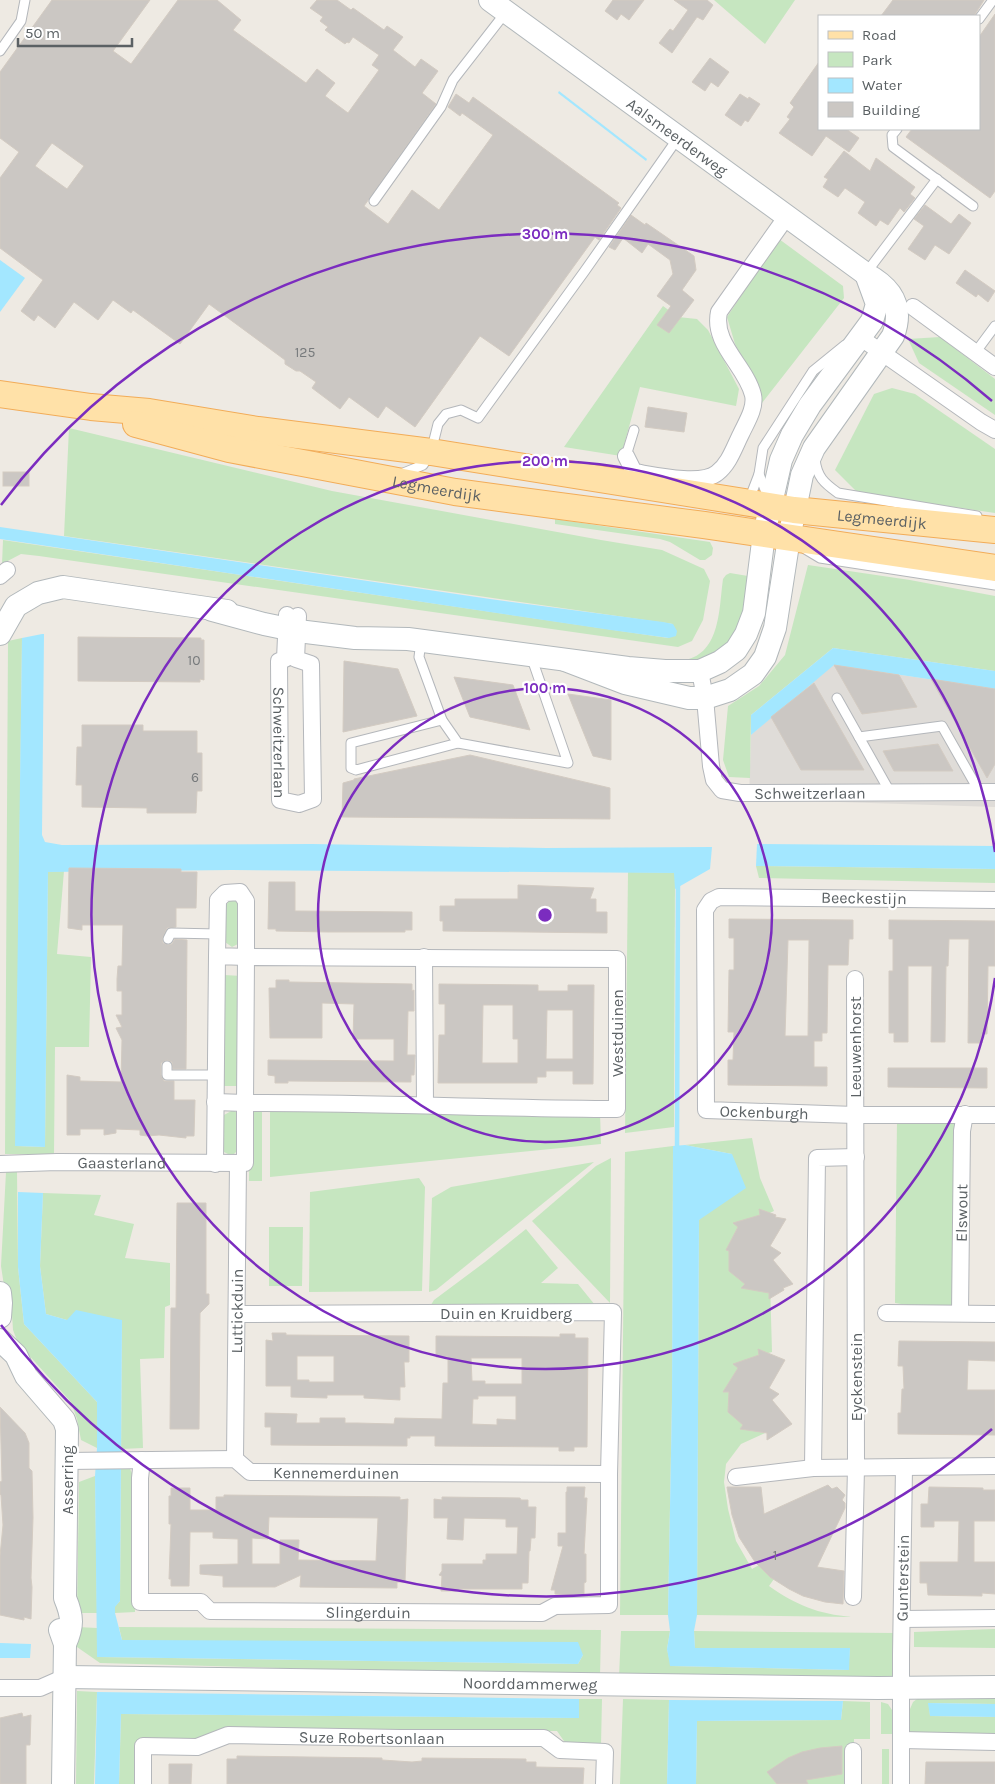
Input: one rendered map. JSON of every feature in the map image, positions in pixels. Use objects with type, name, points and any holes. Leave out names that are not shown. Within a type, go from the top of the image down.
[{"type":"main road","name":"Legmeerdijk","points":[[0,394],[91,407],[149,412],[258,430],[431,452],[771,506],[990,523]]},
{"type":"main road","name":"Legmeerdijk","points":[[91,407],[143,427],[229,449],[455,492],[995,568]]},
{"type":"street","name":"Aalsmeerderweg","points":[[498,6],[891,291],[897,307],[893,336],[814,448],[802,475],[771,506]]},
{"type":"street","points":[[626,456],[634,472],[693,480],[716,474],[729,459],[752,412],[753,396],[748,381],[724,344],[716,322],[719,312],[786,216]]},
{"type":"street","points":[[565,660],[625,683],[689,698],[705,698],[730,690],[753,674],[765,657],[775,628],[776,536],[771,506],[781,460],[792,435],[810,405],[872,321],[877,304],[866,274]]},
{"type":"street","points":[[912,307],[995,367]]},
{"type":"street","points":[[861,338],[995,430]]},
{"type":"street","points":[[0,634],[16,606],[38,592],[63,587],[212,610],[264,624],[292,623],[355,638],[414,639],[565,660],[665,671],[700,671],[720,662],[736,650],[746,634],[754,613],[776,536]]},
{"type":"street","name":"Schweitzerlaan","points":[[290,659],[292,623]]},
{"type":"street","name":"Schweitzerlaan","points":[[290,659],[312,664],[313,799],[299,804],[280,800],[279,660],[290,659]]},
{"type":"street","points":[[700,671],[705,698]]},
{"type":"street","name":"Schweitzerlaan","points":[[705,698],[711,766],[714,780],[722,790],[740,794],[995,792]]},
{"type":"street","points":[[215,1102],[245,1103],[246,901],[240,892],[225,893],[218,900],[215,1102],[215,1164]]},
{"type":"street","name":"Beeckestijn","points":[[732,896],[995,900]]},
{"type":"street","name":"Ockenburgh","points":[[732,896],[719,897],[711,901],[705,910],[706,1110],[995,1115]]},
{"type":"street","points":[[217,956],[246,956]]},
{"type":"street","name":"Westduinen","points":[[245,1103],[617,1109],[617,959],[246,956]]},
{"type":"street","points":[[424,957],[425,1105]]},
{"type":"street","name":"Leeuwenhorst","points":[[855,979],[855,1114]]},
{"type":"street","name":"Luttickduin","points":[[235,1459],[245,1103]]},
{"type":"street","name":"Eyckenstein","points":[[853,1597],[856,1468],[855,1114]]},
{"type":"street","name":"Elswout","points":[[960,1313],[962,1131],[965,1114]]},
{"type":"street","points":[[813,1468],[818,1158],[856,1157]]},
{"type":"street","name":"Gaasterland","points":[[0,1164],[57,1162],[242,1163]]},
{"type":"street","points":[[0,1293],[2,1303],[0,1317]]},
{"type":"street","name":"Duin en Kruidberg","points":[[238,1314],[613,1312],[609,1474]]},
{"type":"street","points":[[886,1312],[995,1314]]},
{"type":"street","name":"Asserring","points":[[0,1340],[20,1361],[26,1376],[64,1420],[67,1429],[65,1598],[70,1610],[72,1629],[65,1644],[63,1784]]},
{"type":"street","name":"Asserring","points":[[0,1358],[11,1369],[26,1376]]},
{"type":"street","points":[[67,1460],[235,1459]]},
{"type":"street","name":"Kennemerduinen","points":[[235,1459],[250,1472],[609,1474]]},
{"type":"street","name":"Slingerduin","points":[[134,1461],[140,1602],[200,1602],[210,1611],[542,1613],[555,1606],[609,1605],[609,1474]]},
{"type":"street","points":[[736,1477],[813,1468],[995,1466]]},
{"type":"street","name":"Gunterstein","points":[[901,1784],[904,1468]]},
{"type":"street","points":[[902,1619],[995,1618]]},
{"type":"street","points":[[0,1688],[40,1688],[65,1677]]},
{"type":"street","name":"Noorddammerweg","points":[[65,1677],[995,1687]]},
{"type":"street","name":"Suze Robertsonlaan","points":[[142,1784],[143,1746],[197,1747],[228,1735],[544,1738],[560,1750],[605,1752],[604,1784]]},
{"type":"street","points":[[902,1740],[995,1742]]},
{"type":"street","points":[[853,1751],[853,1784]]},
{"type":"lane","points":[[0,51],[21,21],[25,0]]},
{"type":"lane","points":[[980,18],[993,0]]},
{"type":"lane","points":[[374,201],[441,107],[453,80],[498,6]]},
{"type":"lane","points":[[896,130],[892,135],[893,147],[973,206]]},
{"type":"lane","points":[[386,479],[423,465],[431,452],[438,424],[446,414],[461,410],[478,418],[584,272],[679,136]]},
{"type":"lane","points":[[866,274],[937,180]]},
{"type":"lane","points":[[976,353],[995,326]]},
{"type":"lane","points":[[771,506],[759,474],[763,448],[813,371],[844,346],[861,338]]},
{"type":"lane","points":[[626,456],[634,430]]},
{"type":"lane","name":"Legmeerdijk","points":[[814,448],[816,472],[827,485],[838,493],[990,523]]},
{"type":"lane","points":[[759,474],[771,506]]},
{"type":"lane","name":"Legmeerdijk","points":[[776,536],[820,558],[995,585]]},
{"type":"lane","points":[[414,639],[442,720],[458,744]]},
{"type":"lane","points":[[442,720],[351,743],[351,768],[356,770],[458,744],[568,763],[530,656]]},
{"type":"lane","points":[[837,698],[890,792]]},
{"type":"lane","points":[[859,737],[942,726],[978,791]]},
{"type":"lane","points":[[168,939],[171,933],[218,934]]},
{"type":"lane","points":[[167,1066],[167,1075],[216,1075]]},
{"type":"shaded area","points":[[834,665],[995,689],[995,807],[749,799],[751,735],[813,680]]},
{"type":"green space","points":[[714,0],[795,0],[765,44]]},
{"type":"green space","points":[[779,239],[843,286],[844,298],[762,403],[757,385],[735,344],[727,317]]},
{"type":"green space","points":[[663,306],[678,317],[697,319],[708,330],[739,389],[736,406],[640,387],[621,456],[564,447]]},
{"type":"green space","points":[[940,337],[995,379],[995,415],[919,363],[908,339]]},
{"type":"green space","points":[[892,388],[915,394],[995,449],[995,513],[858,493],[835,470],[874,394]]},
{"type":"green space","points":[[69,428],[332,491],[662,550],[704,569],[710,581],[703,620],[692,641],[678,647],[39,556],[21,554],[2,564],[3,540],[668,638],[673,624],[64,536]]},
{"type":"green space","points":[[555,519],[710,542],[713,548],[712,555],[705,560],[700,560],[670,542],[660,539],[555,524]]},
{"type":"green space","points":[[808,565],[910,580],[995,596],[995,671],[833,648],[751,715],[750,778],[729,777],[723,760],[728,706],[759,686],[785,655]]},
{"type":"green space","points":[[730,573],[748,576],[751,607],[727,644],[705,660],[690,665],[638,659],[680,661],[697,656],[706,648],[712,639],[719,615],[723,579]]},
{"type":"green space","points":[[22,638],[16,1146],[45,1147],[48,872],[64,871],[57,954],[91,957],[89,1047],[55,1047],[54,1154],[5,1154],[8,641]]},
{"type":"green space","points":[[756,866],[995,869],[995,883],[759,878]]},
{"type":"green space","points":[[628,872],[675,873],[674,1127],[625,1133]]},
{"type":"green space","points":[[235,900],[239,903],[238,944],[232,947],[223,938],[224,908],[229,901]]},
{"type":"green space","points":[[224,975],[242,976],[241,1086],[223,1086]]},
{"type":"green space","points":[[250,1107],[262,1107],[262,1181],[249,1181]]},
{"type":"green space","points":[[233,1110],[240,1115],[237,1151],[230,1155],[224,1152],[222,1148],[223,1120],[224,1115]]},
{"type":"green space","points":[[270,1111],[600,1113],[601,1144],[270,1177]]},
{"type":"green space","points":[[897,1119],[958,1120],[955,1306],[895,1303]]},
{"type":"green space","points":[[752,1138],[760,1178],[774,1211],[741,1226],[770,1281],[772,1352],[761,1355],[761,1432],[765,1433],[741,1444],[726,1464],[724,1482],[728,1509],[736,1541],[752,1569],[770,1559],[781,1569],[769,1586],[808,1608],[828,1614],[852,1617],[697,1615],[699,1220],[732,1154],[685,1145]]},
{"type":"green space","points":[[673,1146],[672,1399],[668,1615],[620,1615],[625,1152]]},
{"type":"green space","points":[[611,1158],[610,1303],[532,1221],[596,1166]]},
{"type":"green space","points":[[594,1162],[436,1290],[429,1292],[432,1198],[451,1187]]},
{"type":"green space","points":[[6,1172],[17,1172],[18,1267],[24,1324],[97,1402],[97,1448],[81,1440],[71,1402],[18,1343],[13,1330],[11,1299],[6,1299],[1,1266]]},
{"type":"green space","points":[[419,1178],[425,1187],[422,1291],[309,1292],[310,1192]]},
{"type":"green space","points":[[43,1193],[101,1195],[94,1215],[134,1224],[125,1258],[170,1263],[170,1305],[165,1307],[164,1358],[140,1359],[143,1448],[121,1449],[122,1320],[67,1320],[46,1314],[40,1266]]},
{"type":"green space","points":[[269,1227],[303,1227],[302,1286],[269,1286]]},
{"type":"green space","points":[[526,1229],[558,1268],[541,1283],[578,1284],[595,1305],[429,1308],[434,1300]]},
{"type":"green space","points":[[121,1449],[136,1482],[135,1612],[115,1613],[115,1606],[120,1601]]},
{"type":"green space","points":[[95,1476],[97,1613],[77,1613],[79,1482]]},
{"type":"green space","points":[[77,1627],[97,1628],[98,1657],[578,1664],[583,1655],[122,1640],[119,1627],[601,1630],[600,1677],[100,1663],[77,1647]]},
{"type":"green space","points":[[995,1629],[995,1648],[914,1647],[914,1632]]},
{"type":"green space","points":[[621,1631],[670,1631],[667,1649],[671,1666],[848,1670],[850,1648],[695,1648],[694,1631],[895,1633],[894,1679],[619,1677]]},
{"type":"green space","points":[[995,1689],[995,1704],[929,1703],[930,1716],[995,1717],[995,1736],[910,1735],[910,1709],[913,1702],[925,1693]]},
{"type":"green space","points":[[77,1691],[97,1692],[94,1784],[76,1784]]},
{"type":"green space","points":[[579,1699],[602,1699],[601,1745],[566,1744],[557,1731],[236,1730],[208,1740],[140,1745],[139,1784],[119,1784],[121,1714],[579,1718]]},
{"type":"green space","points":[[623,1699],[669,1700],[667,1784],[620,1784]]},
{"type":"green space","points":[[843,1701],[870,1702],[870,1739],[854,1739],[853,1784],[696,1784],[697,1721],[841,1720]]},
{"type":"green space","points":[[881,1702],[888,1704],[894,1713],[893,1734],[881,1734]]},
{"type":"green space","points":[[882,1749],[889,1749],[889,1784],[882,1784]]},
{"type":"water","points":[[559,91],[647,159],[646,161],[558,93]]},
{"type":"water","points":[[0,260],[25,278],[0,312]]},
{"type":"water","points":[[0,527],[490,599],[663,622],[673,624],[677,631],[676,636],[669,638],[0,539]]},
{"type":"water","points":[[44,634],[42,835],[45,842],[62,845],[312,844],[546,848],[712,847],[710,869],[675,889],[674,873],[232,870],[48,872],[45,1147],[15,1146],[22,638]]},
{"type":"water","points":[[833,648],[995,671],[995,689],[834,665],[751,735],[751,715]]},
{"type":"water","points":[[757,844],[995,846],[995,869],[756,866]]},
{"type":"water","points":[[685,1145],[732,1154],[746,1188],[699,1220],[697,1615],[694,1631],[695,1648],[850,1648],[849,1670],[670,1666],[667,1649],[670,1631],[668,1615],[672,1399],[673,1146]]},
{"type":"water","points":[[18,1192],[43,1193],[40,1266],[46,1314],[67,1320],[76,1310],[122,1320],[120,1601],[115,1607],[115,1613],[122,1640],[578,1642],[583,1655],[578,1664],[97,1657],[95,1476],[97,1402],[24,1324],[18,1267]]},
{"type":"water","points":[[0,1643],[31,1644],[30,1658],[0,1658]]},
{"type":"water","points":[[97,1692],[579,1699],[579,1718],[121,1714],[119,1784],[95,1784]]},
{"type":"water","points":[[669,1700],[843,1701],[841,1720],[697,1721],[696,1784],[667,1784]]},
{"type":"water","points":[[928,1703],[995,1704],[995,1717],[930,1716]]},
{"type":"building","points":[[52,0],[150,0],[113,51],[131,64],[178,0],[217,0],[241,20],[233,30],[306,83],[317,69],[335,83],[325,96],[348,113],[379,70],[372,65],[379,55],[353,37],[349,43],[345,44],[325,30],[328,27],[320,21],[323,17],[310,8],[317,0],[337,0],[351,10],[353,8],[384,30],[387,26],[403,37],[393,50],[415,67],[421,59],[438,71],[422,93],[436,104],[364,206],[388,224],[412,190],[439,210],[493,135],[462,113],[460,116],[448,107],[456,94],[469,103],[473,97],[619,203],[617,205],[621,208],[599,240],[595,237],[509,356],[480,336],[415,427],[386,406],[378,418],[349,397],[340,409],[312,388],[316,382],[285,364],[285,360],[209,304],[180,344],[133,310],[131,313],[113,300],[98,320],[74,302],[55,328],[38,315],[34,321],[21,311],[43,280],[0,248],[0,178],[19,152],[0,138],[0,72]],"holes":[[[52,143],[84,166],[67,189],[35,166]]]},
{"type":"building","points":[[613,0],[644,0],[629,20],[621,14],[617,20],[605,11]]},
{"type":"building","points":[[674,0],[707,0],[713,5],[703,20],[697,17],[672,53],[659,43],[670,29],[673,31],[688,10]]},
{"type":"building","points":[[893,0],[984,0],[975,15],[882,15]]},
{"type":"building","points":[[995,14],[995,191],[990,198],[906,137],[911,130],[980,130],[980,36]]},
{"type":"building","points":[[710,58],[729,72],[718,87],[711,82],[705,91],[692,82]]},
{"type":"building","points":[[818,63],[818,130],[847,130],[859,138],[849,152],[826,136],[812,156],[779,133],[790,119],[787,117],[794,107],[790,103]]},
{"type":"building","points":[[740,94],[760,104],[748,122],[745,120],[741,126],[725,115]]},
{"type":"building","points":[[844,151],[870,171],[876,158],[915,187],[910,194],[915,198],[904,212],[900,208],[888,225],[880,220],[876,226],[858,213],[865,202],[845,188],[838,197],[823,187],[828,179],[824,177]]},
{"type":"building","points":[[925,205],[951,224],[959,214],[971,223],[949,254],[935,245],[925,260],[908,249],[924,226],[914,219]]},
{"type":"building","points":[[631,215],[694,256],[696,270],[682,290],[694,300],[669,333],[657,325],[671,306],[657,296],[673,274],[670,260],[648,244],[642,253],[623,238],[615,250],[609,247]]},
{"type":"building","points":[[965,270],[995,291],[988,302],[978,294],[976,297],[956,283]]},
{"type":"building","points":[[648,407],[687,413],[684,432],[645,427]]},
{"type":"building","points":[[3,472],[29,472],[29,486],[3,486]]},
{"type":"building","points":[[78,637],[201,638],[201,640],[204,640],[204,680],[200,679],[200,682],[78,681]]},
{"type":"building","points":[[344,661],[398,669],[417,716],[343,732]]},
{"type":"building","points":[[834,665],[899,675],[917,707],[862,714]]},
{"type":"building","points":[[454,677],[513,685],[530,730],[470,717]]},
{"type":"building","points":[[931,679],[995,689],[995,764],[987,778]]},
{"type":"building","points":[[814,683],[864,770],[801,770],[771,717]]},
{"type":"building","points":[[568,694],[611,700],[611,760],[593,756]]},
{"type":"building","points":[[82,725],[143,725],[143,731],[197,731],[197,753],[202,753],[202,791],[197,791],[196,813],[147,813],[147,808],[82,807],[82,785],[76,785],[77,747],[82,747]]},
{"type":"building","points":[[938,744],[953,771],[894,771],[883,751]]},
{"type":"building","points":[[470,755],[610,788],[610,819],[342,817],[343,783],[354,779]]},
{"type":"building","points":[[69,868],[181,869],[181,872],[197,872],[196,908],[176,908],[176,927],[167,928],[162,939],[163,943],[168,945],[172,944],[175,939],[187,940],[186,1069],[173,1069],[172,1062],[167,1060],[161,1063],[161,1075],[164,1081],[174,1081],[174,1100],[195,1100],[194,1136],[186,1136],[186,1138],[159,1135],[147,1136],[140,1135],[140,1130],[116,1129],[116,1133],[104,1135],[104,1129],[80,1129],[80,1135],[67,1135],[67,1075],[80,1077],[80,1081],[121,1082],[122,1040],[116,1028],[122,1027],[116,1015],[122,1015],[122,991],[117,991],[117,979],[118,966],[122,966],[123,925],[82,925],[82,930],[68,928]]},
{"type":"building","points":[[269,882],[295,882],[295,911],[412,912],[412,930],[405,930],[405,932],[329,932],[276,931],[276,929],[268,929]]},
{"type":"building","points":[[518,885],[594,888],[590,899],[596,899],[596,912],[607,912],[607,933],[443,931],[443,921],[440,921],[440,906],[455,906],[455,899],[518,899]]},
{"type":"building","points":[[729,919],[853,920],[853,939],[849,939],[848,965],[828,965],[827,1033],[822,1033],[822,1041],[814,1041],[814,1067],[827,1067],[827,1086],[728,1085],[728,1060],[733,1060],[734,1032],[728,1032],[729,970],[734,970],[734,938],[729,938]],"holes":[[[788,940],[809,940],[808,1036],[785,1036]]]},
{"type":"building","points":[[889,920],[995,921],[995,966],[988,966],[987,1034],[982,1034],[982,1043],[968,1043],[969,939],[949,939],[948,966],[946,966],[945,1042],[931,1042],[932,966],[908,966],[908,1042],[894,1042],[894,1033],[889,1033],[889,971],[893,971],[893,939],[889,939]]},
{"type":"building","points":[[276,980],[289,980],[289,982],[412,984],[412,991],[414,990],[414,1011],[408,1011],[407,1055],[415,1055],[414,1075],[411,1075],[411,1082],[288,1081],[288,1083],[275,1083],[275,1076],[268,1075],[268,1060],[394,1061],[394,1039],[353,1039],[354,1004],[322,1003],[322,1038],[270,1038],[269,988],[276,988]]},
{"type":"building","points":[[439,984],[538,985],[538,991],[568,991],[568,985],[594,985],[593,1084],[573,1084],[573,1071],[546,1071],[546,1077],[537,1077],[537,1083],[438,1083],[439,1035],[445,1035],[445,1004],[439,1004]],"holes":[[[483,1005],[513,1005],[513,1039],[518,1039],[518,1063],[482,1063]],[[547,1010],[573,1010],[573,1059],[546,1059]]]},
{"type":"building","points":[[888,1068],[987,1068],[987,1088],[888,1087]]},
{"type":"building","points":[[177,1203],[206,1203],[206,1294],[209,1294],[209,1304],[200,1313],[199,1429],[170,1429],[171,1308],[176,1308]]},
{"type":"building","points":[[759,1209],[776,1215],[775,1217],[786,1219],[770,1246],[781,1253],[773,1260],[793,1284],[783,1288],[784,1290],[769,1299],[769,1293],[741,1288],[745,1284],[729,1271],[729,1251],[726,1250],[738,1227],[733,1223],[760,1215]]},
{"type":"building","points":[[272,1333],[286,1333],[286,1335],[409,1336],[409,1362],[404,1362],[405,1387],[400,1387],[400,1400],[364,1398],[364,1395],[327,1395],[327,1398],[291,1397],[291,1386],[266,1386],[266,1340],[273,1341]],"holes":[[[297,1356],[334,1356],[334,1382],[297,1380]]]},
{"type":"building","points":[[560,1334],[575,1334],[575,1338],[588,1338],[587,1447],[574,1447],[574,1451],[559,1451],[559,1447],[435,1446],[435,1436],[410,1436],[410,1438],[407,1438],[407,1446],[271,1445],[271,1427],[265,1427],[265,1413],[297,1414],[296,1423],[320,1423],[320,1418],[345,1418],[345,1423],[394,1424],[395,1418],[442,1419],[443,1383],[448,1383],[448,1357],[436,1357],[436,1336],[560,1337]],"holes":[[[471,1358],[522,1358],[522,1384],[485,1384],[485,1381],[472,1381]],[[478,1396],[516,1396],[516,1420],[497,1419],[497,1425],[472,1424],[473,1399],[478,1399]]]},
{"type":"building","points":[[899,1341],[995,1342],[995,1361],[968,1360],[967,1390],[995,1390],[995,1435],[898,1434],[898,1413],[901,1413],[902,1389],[904,1389],[903,1366],[898,1366]]},
{"type":"building","points":[[758,1349],[785,1360],[769,1388],[779,1394],[772,1400],[792,1424],[767,1440],[767,1433],[740,1429],[743,1425],[728,1412],[729,1392],[723,1392],[738,1368],[733,1364],[759,1355]]},
{"type":"building","points":[[0,1407],[25,1433],[29,1443],[29,1468],[32,1471],[33,1518],[32,1587],[31,1619],[24,1617],[24,1620],[0,1615],[0,1556],[3,1525],[0,1494],[0,1482],[2,1481]]},
{"type":"building","points":[[828,1485],[832,1489],[837,1487],[845,1495],[842,1500],[845,1503],[845,1508],[817,1567],[844,1571],[843,1604],[825,1602],[803,1596],[770,1577],[755,1562],[739,1537],[732,1515],[727,1487],[761,1487],[764,1514]]},
{"type":"building","points":[[567,1487],[585,1487],[584,1498],[587,1498],[584,1554],[586,1554],[586,1582],[584,1583],[584,1595],[555,1594],[555,1590],[551,1590],[563,1546],[558,1546],[558,1533],[566,1533]]},
{"type":"building","points":[[929,1487],[995,1490],[995,1521],[974,1521],[974,1562],[995,1562],[995,1594],[982,1593],[982,1596],[928,1595],[927,1583],[920,1583],[920,1562],[958,1562],[959,1521],[934,1521],[934,1527],[921,1527],[921,1504],[928,1504]]},
{"type":"building","points":[[171,1488],[190,1488],[190,1510],[216,1510],[216,1497],[224,1497],[224,1495],[400,1497],[400,1500],[408,1499],[405,1582],[397,1582],[397,1588],[300,1587],[301,1575],[275,1587],[223,1587],[223,1576],[200,1574],[200,1565],[238,1564],[238,1539],[213,1538],[213,1532],[190,1532],[189,1586],[171,1586],[171,1579],[169,1579],[171,1524],[169,1524],[169,1496],[171,1496]],"holes":[[[269,1517],[378,1518],[376,1561],[298,1560],[299,1540],[280,1540],[280,1564],[252,1564],[252,1538],[268,1539]]]},
{"type":"building","points":[[442,1497],[520,1498],[521,1500],[528,1500],[528,1507],[536,1507],[535,1538],[531,1538],[529,1551],[528,1583],[522,1583],[522,1589],[459,1589],[456,1591],[441,1591],[442,1576],[439,1575],[442,1571],[442,1564],[483,1564],[483,1560],[486,1560],[486,1554],[517,1554],[518,1527],[506,1527],[506,1519],[464,1518],[463,1540],[447,1539],[448,1518],[434,1518],[434,1499],[442,1500]]},
{"type":"building","points":[[22,1713],[23,1717],[31,1715],[30,1745],[26,1745],[26,1784],[0,1784],[0,1718]]},
{"type":"building","points":[[842,1746],[842,1774],[806,1780],[808,1784],[777,1784],[767,1772],[788,1758],[802,1752]]},
{"type":"building","points":[[237,1756],[382,1758],[382,1760],[412,1762],[422,1761],[422,1758],[526,1759],[526,1762],[536,1762],[536,1767],[584,1768],[583,1784],[227,1784],[227,1759],[237,1759]]},
{"type":"building","points":[[926,1762],[995,1762],[995,1784],[925,1784]]},
{"type":"building","points":[[169,1764],[192,1764],[191,1784],[169,1784]]},
{"type":"waterway","points":[[677,1151],[678,881]]}]
